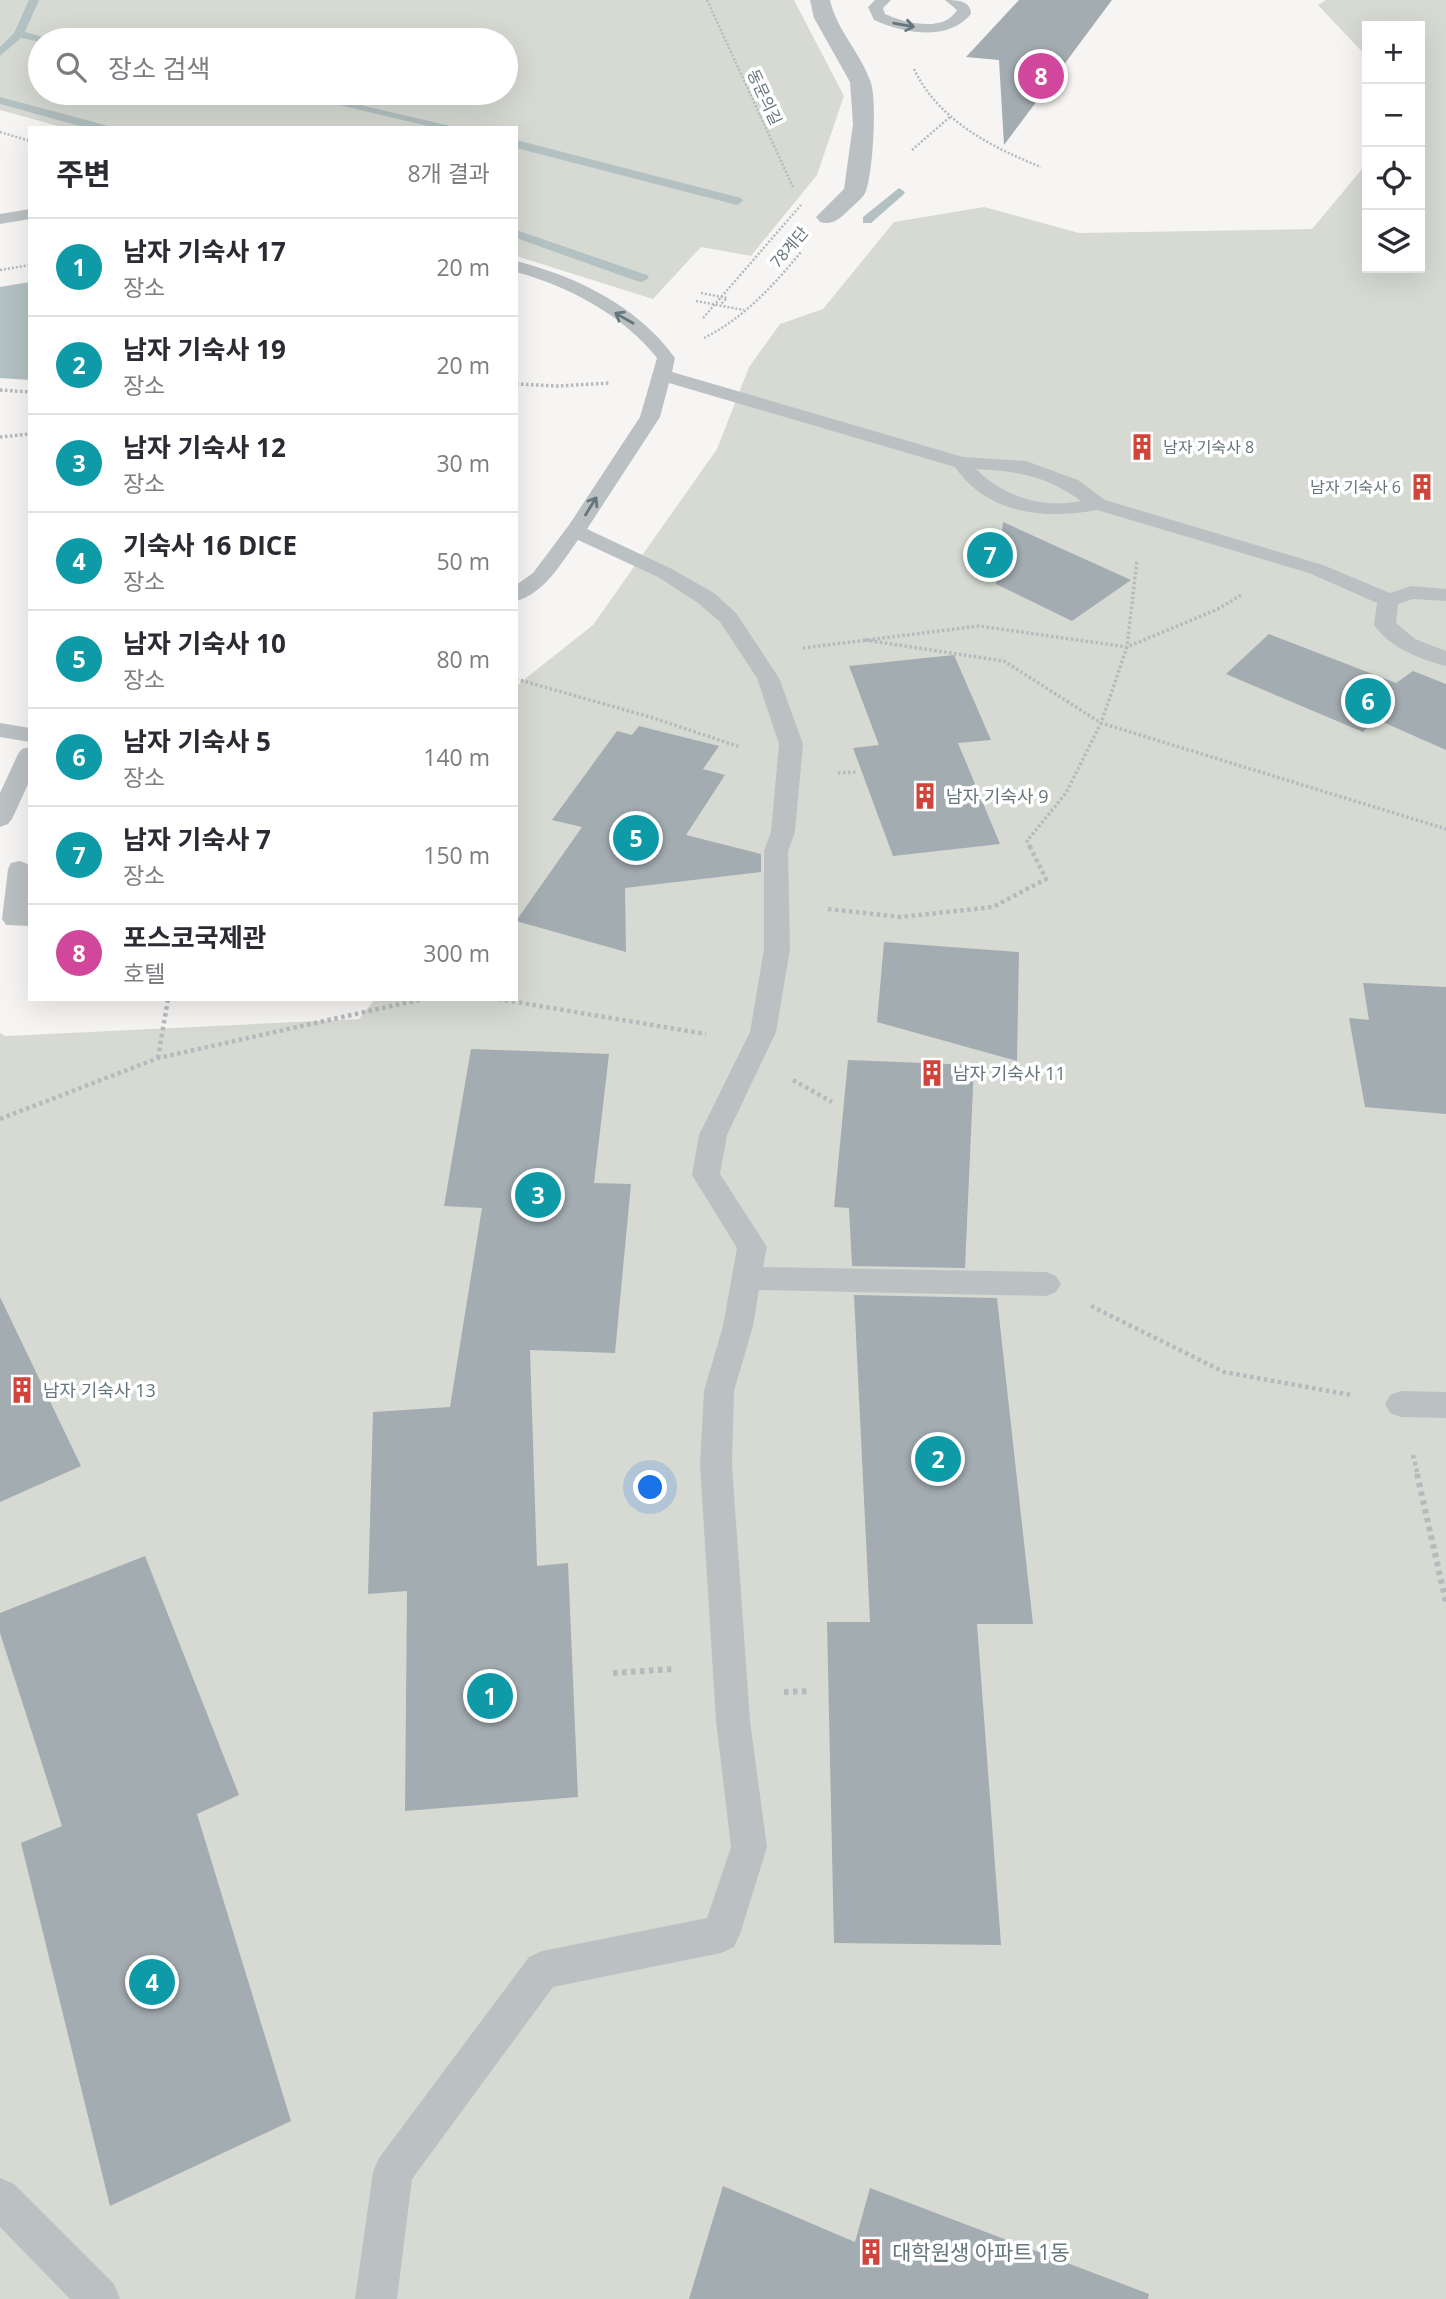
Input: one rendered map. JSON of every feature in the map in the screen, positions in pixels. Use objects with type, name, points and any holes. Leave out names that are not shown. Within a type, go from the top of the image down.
[{"type":"street","points":[[820,0],[824,18],[860,82],[864,124],[855,191],[828,217]]},
{"type":"lane","points":[[884,0],[875,7],[879,18],[899,25],[927,28],[952,23],[964,14],[964,9],[952,0]]},
{"type":"lane","points":[[0,219],[28,214]]},
{"type":"lane","points":[[518,267],[556,278],[640,327],[656,343],[664,367],[650,417],[575,531],[540,577],[518,594]]},
{"type":"lane","points":[[664,367],[962,463],[1019,465],[1071,484],[1098,504],[1292,562],[1389,600],[1411,592],[1446,595]]},
{"type":"lane","points":[[962,463],[966,471],[985,488],[1012,503],[1061,510],[1098,504]]},
{"type":"lane","points":[[376,2299],[393,2172],[542,1970],[722,1934],[749,1847],[733,1721],[716,1465],[719,1391],[738,1326],[752,1247],[706,1175],[713,1135],[763,1032],[777,949],[776,851],[783,832],[791,744],[768,678],[728,618],[706,598],[665,573],[575,531]]},
{"type":"lane","points":[[1389,600],[1385,609],[1385,625],[1406,644],[1446,659]]},
{"type":"lane","points":[[0,730],[28,735]]},
{"type":"lane","points":[[0,819],[28,758]]},
{"type":"lane","points":[[17,870],[15,919],[28,918]]},
{"type":"lane","points":[[746,1278],[1046,1284]]},
{"type":"lane","points":[[1401,1404],[1446,1405]]},
{"type":"lane","points":[[0,2199],[99,2299]]},
{"type":"path","name":"동문의길","points":[[707,0],[795,193]]},
{"type":"path","points":[[899,25],[916,76],[951,116],[975,136],[1012,156],[1041,167]]},
{"type":"path","points":[[907,154],[951,116]]},
{"type":"path","points":[[0,132],[28,140]]},
{"type":"path","points":[[703,318],[801,205]]},
{"type":"path","name":"78계단","points":[[664,367],[724,328],[767,293],[816,236],[828,217]]},
{"type":"path","points":[[0,270],[28,265]]},
{"type":"path","points":[[718,300],[701,293],[727,298],[720,305]]},
{"type":"path","points":[[712,308],[696,301],[745,310]]},
{"type":"path","points":[[518,384],[558,386]]},
{"type":"path","points":[[0,390],[28,392]]},
{"type":"path","points":[[0,437],[28,434]]},
{"type":"path","points":[[778,903],[901,917],[993,907],[1046,879],[1027,841],[1066,793],[1101,723],[1127,647],[1142,517]]},
{"type":"path","points":[[754,654],[979,626],[1127,647],[1219,609],[1292,562]]},
{"type":"path","points":[[865,640],[1004,661],[1101,723],[1446,829]]},
{"type":"path","points":[[518,680],[748,750],[787,786]]},
{"type":"path","points":[[158,1058],[168,1001]]},
{"type":"path","points":[[0,1119],[158,1058],[414,1001]]},
{"type":"path","points":[[510,1001],[759,1043]]},
{"type":"path","points":[[1046,1284],[1224,1372],[1401,1404],[1446,1602]]},
{"type":"path","points":[[612,1674],[729,1664]]},
{"type":"shaded area","points":[[0,0],[794,0],[844,96],[817,175],[751,256],[701,247],[653,299],[518,257],[518,126],[58,126],[0,110]]},
{"type":"shaded area","points":[[1326,0],[1446,0],[1446,2299],[0,2299],[0,1033],[6,1036],[359,1019],[373,1001],[518,1001],[518,684],[593,625],[717,449],[749,367],[780,324],[823,309],[894,222],[984,207],[1079,233],[1312,229],[1362,169],[1362,273],[1425,273],[1425,21],[1362,21],[1362,52],[1318,5]]},
{"type":"shaded area","points":[[28,282],[28,380],[0,378],[0,287]]},
{"type":"building","points":[[1019,0],[1112,0],[1004,145],[999,60],[966,57]]},
{"type":"building","points":[[1003,522],[1131,580],[1072,621],[996,584]]},
{"type":"building","points":[[1269,634],[1396,683],[1413,671],[1446,684],[1446,750],[1376,719],[1363,732],[1226,674]]},
{"type":"building","name":"남자 기숙사 9","points":[[954,655],[991,740],[958,743],[1000,844],[893,856],[853,748],[879,745],[849,666]]},
{"type":"building","points":[[639,726],[719,746],[703,769],[725,775],[686,835],[761,854],[761,872],[625,888],[626,952],[518,922],[582,827],[552,820],[617,731],[632,735]]},
{"type":"building","points":[[884,942],[1019,952],[1017,1061],[877,1022]]},
{"type":"building","points":[[1363,983],[1446,987],[1446,1114],[1365,1107],[1349,1018],[1369,1020]]},
{"type":"building","points":[[471,1049],[609,1054],[594,1183],[631,1184],[615,1353],[530,1350],[537,1566],[568,1563],[578,1797],[405,1811],[407,1591],[368,1594],[373,1412],[450,1407],[482,1208],[444,1206]]},
{"type":"building","points":[[848,1060],[974,1065],[965,1268],[852,1266],[849,1208],[834,1207]]},
{"type":"building","points":[[854,1295],[997,1298],[1033,1624],[977,1624],[1001,1945],[834,1943],[827,1622],[870,1622]]},
{"type":"building","name":"남자 기숙사 13","points":[[0,1297],[81,1466],[0,1502]]},
{"type":"building","points":[[145,1556],[239,1795],[197,1814],[291,2121],[110,2206],[21,1843],[62,1826],[0,1633],[0,1613]]},
{"type":"building","name":"대학원생 아파트 1동","points":[[723,2186],[855,2242],[870,2188],[1149,2294],[1148,2299],[689,2299]]},
{"type":"waterway","points":[[19,34],[34,0]]},
{"type":"waterway","points":[[0,53],[19,34]]},
{"type":"waterway","points":[[19,34],[28,36]]},
{"type":"waterway","points":[[0,100],[94,126]]},
{"type":"waterway","points":[[349,105],[444,126]]},
{"type":"waterway","points":[[518,145],[737,201]]},
{"type":"waterway","points":[[867,220],[899,192]]},
{"type":"waterway","points":[[518,235],[642,278]]},
{"type":"place","name":"포스코국제관","points":[[1041,76]]},
{"type":"place","name":"남자 기숙사 8","points":[[1142,447]]},
{"type":"place","name":"남자 기숙사 6","points":[[1422,487]]},
{"type":"place","name":"남자 기숙사 7","points":[[990,555]]},
{"type":"place","name":"남자 기숙사 5","points":[[1368,701]]},
{"type":"place","name":"남자 기숙사 9","points":[[925,796]]},
{"type":"place","name":"남자 기숙사 10","points":[[636,838]]},
{"type":"place","name":"남자 기숙사 11","points":[[932,1073]]},
{"type":"place","name":"남자 기숙사 12","points":[[538,1195]]},
{"type":"place","name":"남자 기숙사 13","points":[[22,1390]]},
{"type":"place","name":"남자 기숙사 19","points":[[938,1459]]},
{"type":"place","name":"남자 기숙사 17","points":[[490,1696]]},
{"type":"place","name":"기숙사 16 DICE","points":[[152,1982]]},
{"type":"place","name":"대학원생 아파트 1동","points":[[871,2252]]}]
